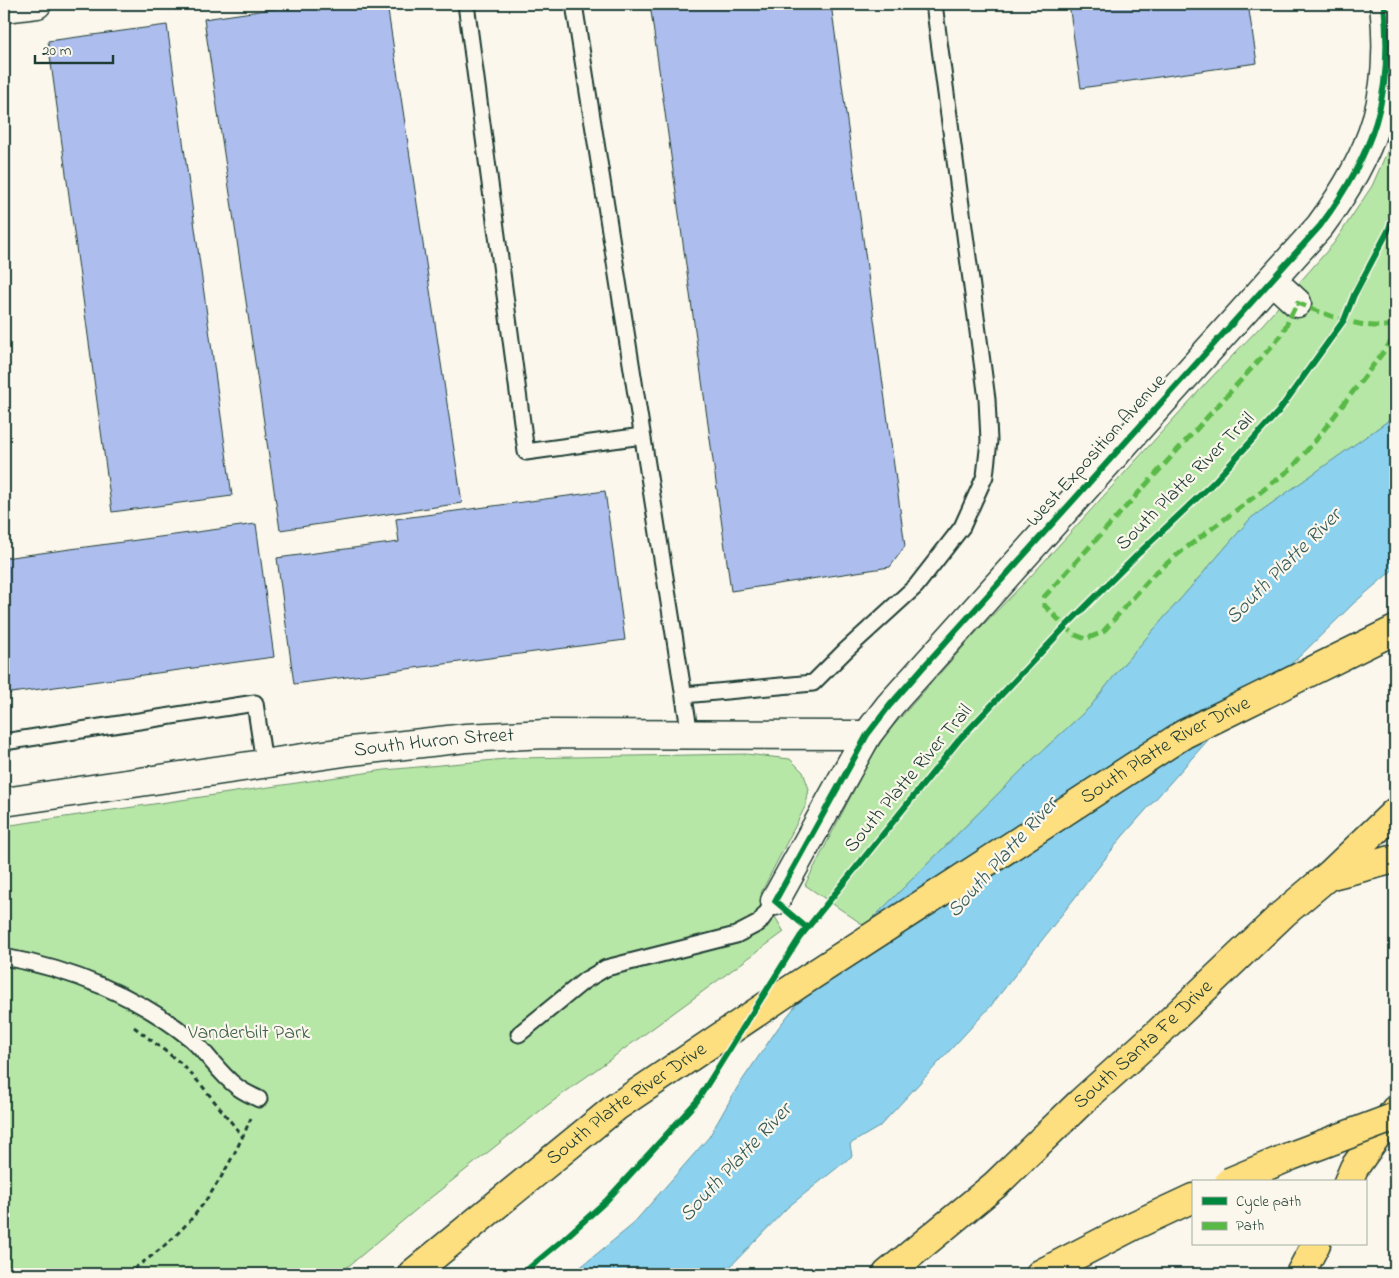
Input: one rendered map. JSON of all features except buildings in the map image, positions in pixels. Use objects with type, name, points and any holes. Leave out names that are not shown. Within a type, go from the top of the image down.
[{"type":"main road","name":"South Platte River Drive","points":[[412,1274],[616,1107],[799,984],[1184,734],[1229,710],[1395,630]]},
{"type":"main road","name":"South Santa Fe Drive","points":[[887,1274],[995,1184],[1081,1102],[1226,971],[1284,913],[1328,876],[1395,812]]},
{"type":"main road","points":[[1328,876],[1395,859]]},
{"type":"main road","points":[[1349,1180],[1354,1168],[1395,1110]]},
{"type":"main road","points":[[1233,1180],[1395,1117]]},
{"type":"main road","points":[[1040,1274],[1135,1225],[1192,1198]]},
{"type":"main road","points":[[1300,1274],[1315,1246]]},
{"type":"street","points":[[4,8],[37,4]]},
{"type":"street","name":"West Exposition Avenue","points":[[775,901],[867,735],[890,705],[1320,226],[1348,188],[1369,146],[1380,107],[1385,75],[1384,4]]},
{"type":"street","points":[[1272,280],[1297,303]]},
{"type":"street","name":"South Huron Street","points":[[4,802],[404,744],[494,736],[546,734],[867,735]]},
{"type":"lane","points":[[466,4],[526,452],[642,436]]},
{"type":"lane","points":[[574,4],[690,735]]},
{"type":"lane","points":[[684,695],[813,683],[916,586],[962,527],[985,476],[988,441],[988,399],[934,4]]},
{"type":"lane","points":[[4,742],[255,703],[264,764]]},
{"type":"lane","points":[[519,1034],[584,981],[599,972],[622,963],[736,935],[759,923],[775,901]]},
{"type":"lane","points":[[4,957],[64,972],[110,989],[134,1001],[188,1038],[235,1086],[259,1099]]},
{"type":"path","points":[[127,1274],[166,1244],[197,1213],[219,1181],[243,1137],[182,1064],[130,1025]]},
{"type":"green space","points":[[1395,134],[1395,416],[1251,518],[1122,666],[1090,707],[1029,763],[865,926],[805,885],[869,761],[886,734],[981,627],[1030,577],[1208,381],[1263,324],[1334,243],[1372,186]]},
{"type":"green space","name":"Vanderbilt Park","points":[[746,754],[790,759],[803,772],[809,789],[806,805],[761,893],[784,932],[545,1107],[429,1199],[339,1274],[4,1274],[4,826],[385,770],[517,758]]},
{"type":"water","name":"South Platte River","points":[[1395,416],[1395,568],[1354,603],[1301,655],[1216,731],[1122,837],[990,1007],[879,1127],[850,1144],[852,1156],[788,1207],[723,1274],[572,1274],[631,1226],[709,1137],[737,1088],[778,1028],[823,971],[865,926],[1029,763],[1090,707],[1122,666],[1251,518]]},
{"type":"marked path","points":[[1392,325],[1394,338],[1316,440],[1291,469],[1153,575],[1103,632],[1086,639],[1073,634],[1044,605],[1044,597],[1281,336],[1297,303],[1359,324],[1372,326],[1395,324]]},
{"type":"cycle path","points":[[807,928],[775,901],[867,735],[926,664],[1320,226],[1339,199],[1367,148],[1376,122],[1386,67],[1384,4]]},
{"type":"cycle path","name":"South Platte River Trail","points":[[522,1274],[606,1201],[697,1101],[800,937],[959,740],[1065,627],[1213,483],[1278,412],[1344,320],[1354,295],[1388,231],[1395,212]]}]
